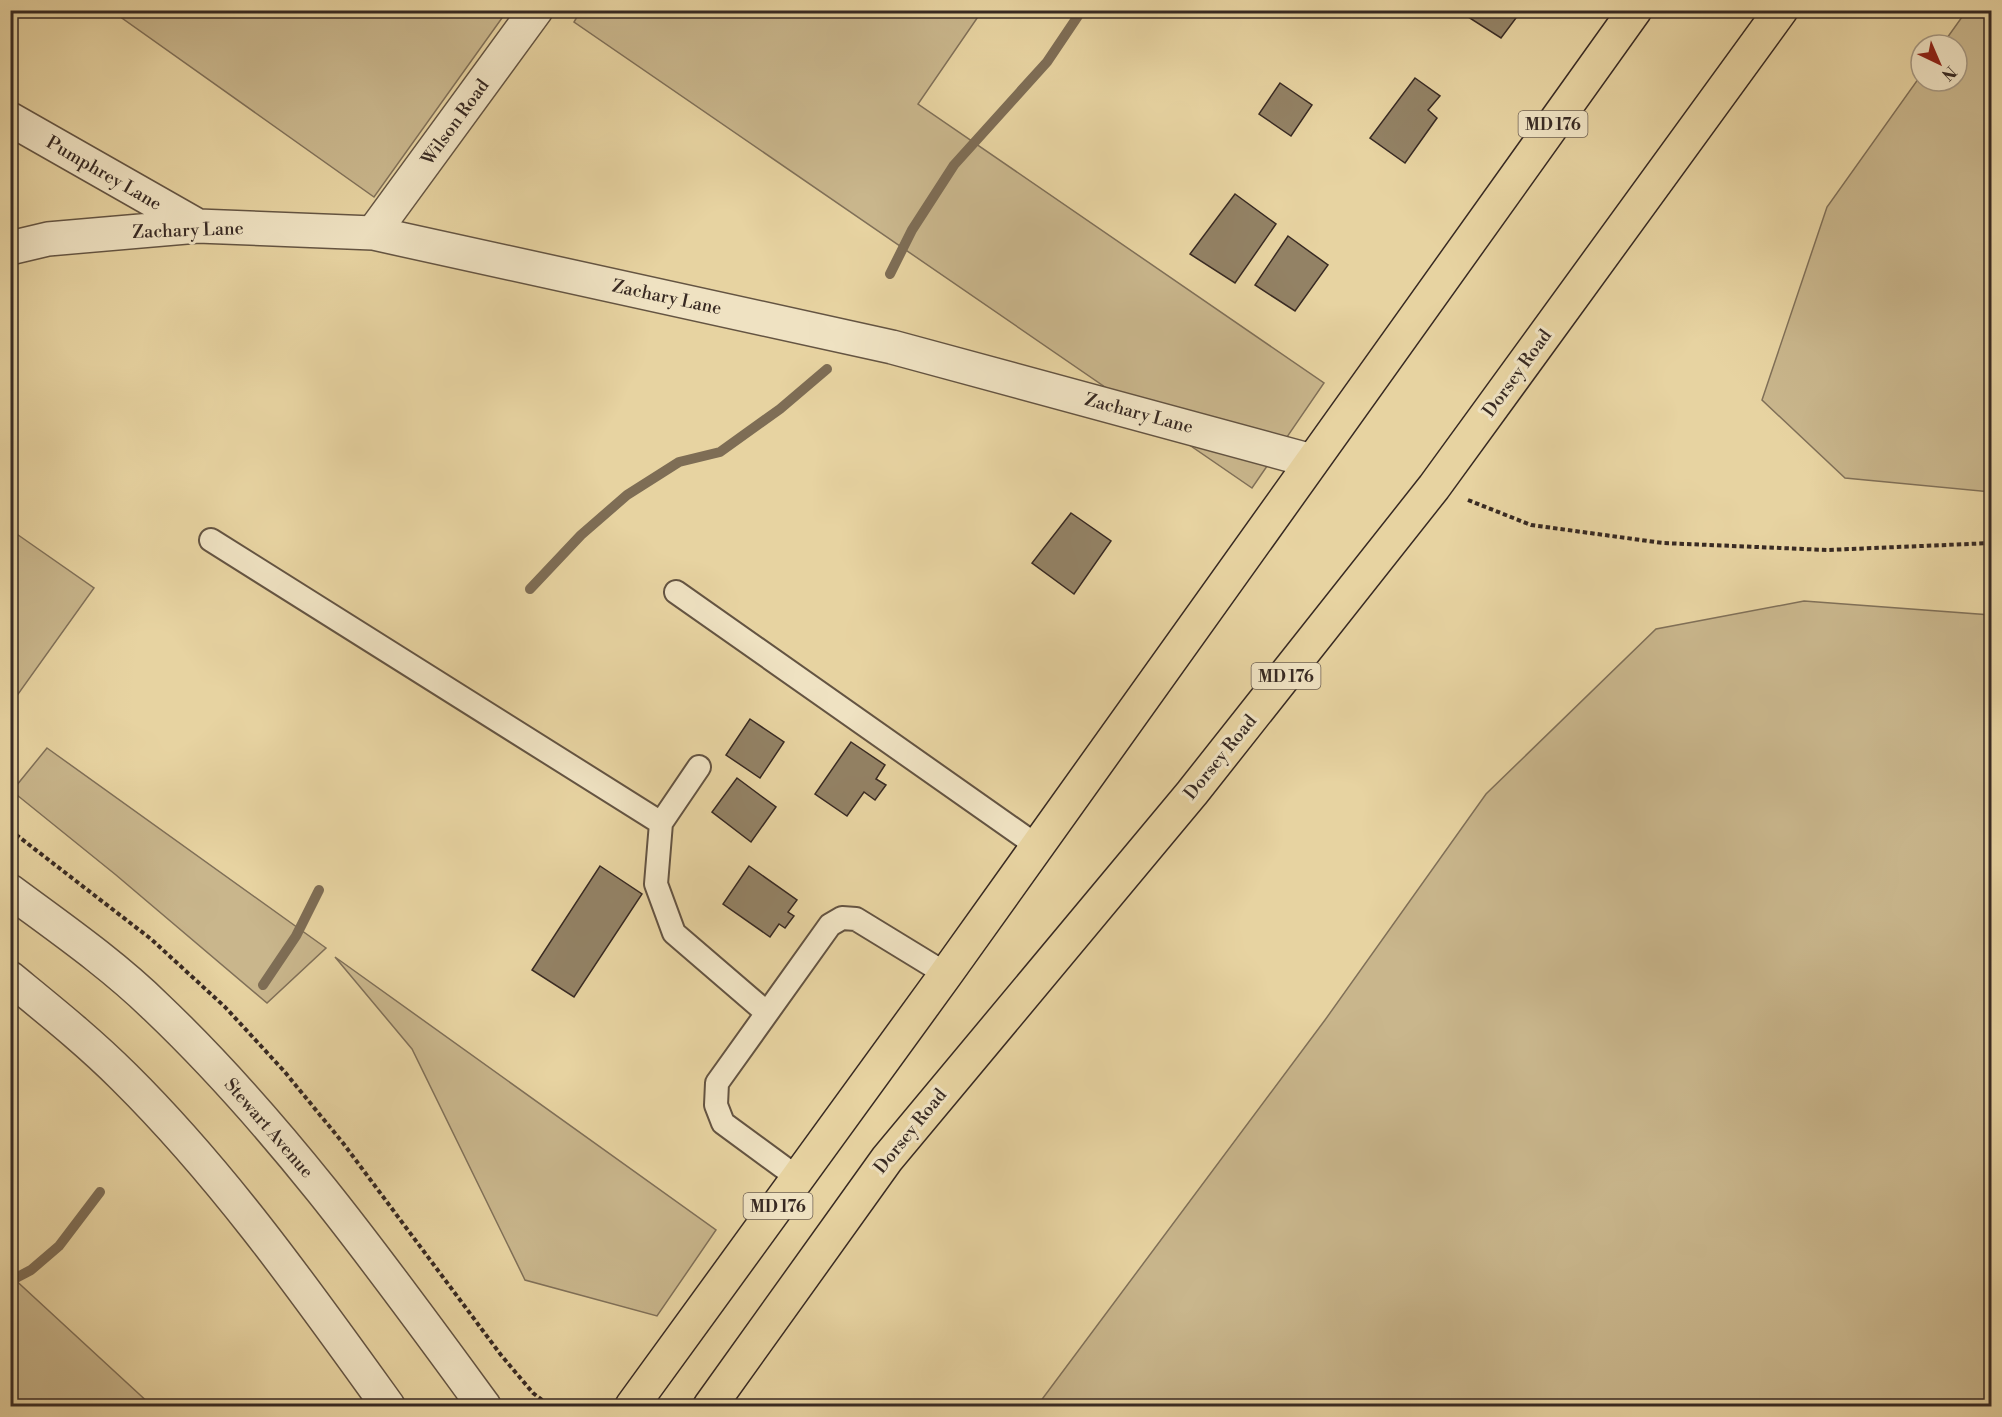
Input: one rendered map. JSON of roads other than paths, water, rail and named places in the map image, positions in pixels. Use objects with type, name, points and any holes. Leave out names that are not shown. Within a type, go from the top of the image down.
[{"type":"main road","name":"MD 176","points":[[632,1407],[946,974],[1635,10]]},
{"type":"main road","name":"Dorsey Road","points":[[710,1407],[886,1159],[1192,793],[1434,487],[1781,10]]},
{"type":"street","name":"Wilson Road","points":[[373,233],[536,10]]},
{"type":"street","name":"Pumphrey Lane","points":[[10,119],[198,226]]},
{"type":"street","name":"Zachary Lane","points":[[10,248],[48,239],[198,226],[373,233],[892,347],[1312,461]]},
{"type":"street","name":"Stewart Avenue","points":[[10,891],[112,968],[154,1004],[197,1046],[299,1162],[394,1283],[484,1407]]},
{"type":"street","points":[[10,978],[56,1015],[123,1076],[183,1140],[297,1279],[388,1407]]},
{"type":"lane","points":[[211,540],[661,823]]},
{"type":"lane","points":[[676,592],[1037,846]]},
{"type":"lane","points":[[699,767],[661,823],[656,884],[674,933],[767,1013]]},
{"type":"lane","points":[[798,1178],[723,1123],[716,1105],[717,1083],[830,925],[842,918],[856,919],[946,974]]},
{"type":"waterway","points":[[890,274],[912,230],[954,165],[1047,62],[1082,10]]},
{"type":"waterway","points":[[530,589],[581,535],[627,495],[679,462],[720,452],[780,409],[827,369]]},
{"type":"waterway","points":[[263,985],[296,936],[319,890]]},
{"type":"waterway","points":[[10,1281],[31,1270],[59,1246],[100,1192]]}]
